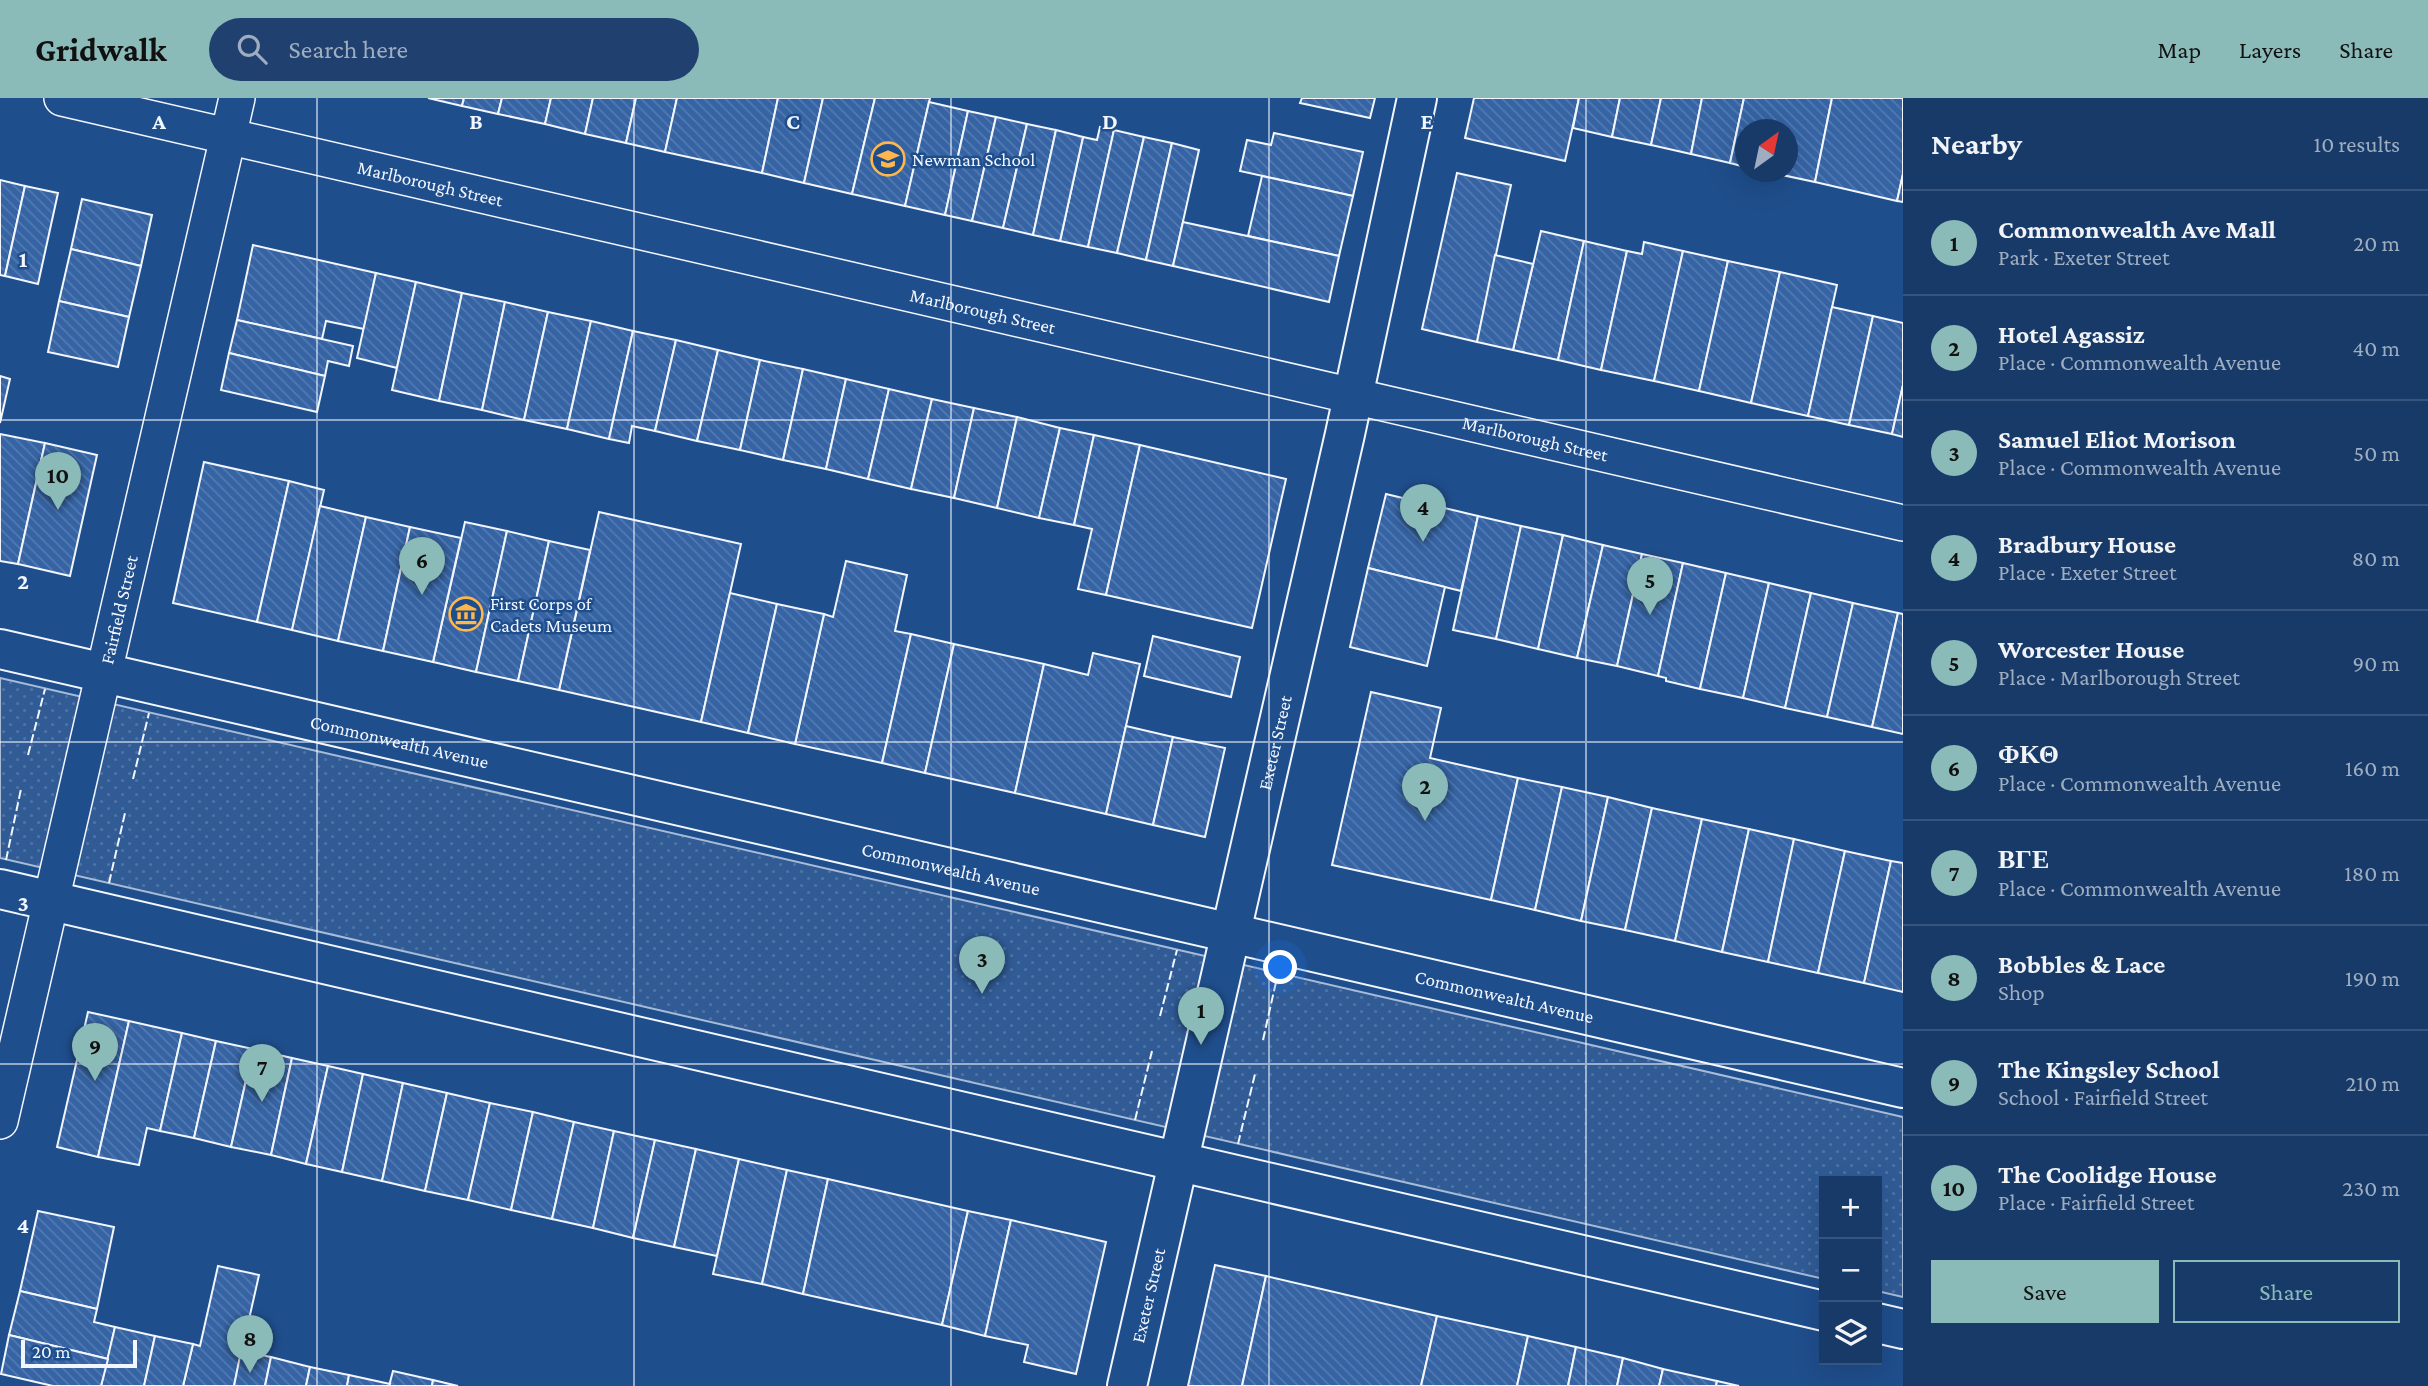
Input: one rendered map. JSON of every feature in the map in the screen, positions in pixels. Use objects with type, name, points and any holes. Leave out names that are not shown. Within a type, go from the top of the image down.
[{"type":"main road","name":"Exeter Street","points":[[1127,1386],[1353,397],[1418,98]]},
{"type":"main road","name":"Commonwealth Avenue","points":[[0,649],[1903,1088]]},
{"type":"main road","points":[[0,889],[1819,1310]]},
{"type":"main road","points":[[1882,1324],[1903,1329]]},
{"type":"street","name":"Marlborough Street","points":[[62,98],[1903,523]]},
{"type":"street","name":"Fairfield Street","points":[[0,1121],[237,98]]},
{"type":"shaded area","points":[[0,678],[1903,1117],[1903,1297],[1882,1292],[1882,1176],[1819,1176],[1819,1278],[0,858]]},
{"type":"building","points":[[428,98],[464,98],[462,106]]},
{"type":"building","points":[[464,98],[502,98],[498,114],[462,106]]},
{"type":"building","points":[[502,98],[551,98],[545,124],[498,114]]},
{"type":"building","points":[[551,98],[593,98],[585,134],[545,124]]},
{"type":"building","points":[[593,98],[636,98],[626,143],[585,134]]},
{"type":"building","points":[[636,98],[677,98],[665,152],[626,143]]},
{"type":"building","points":[[677,98],[778,98],[762,173],[665,152]]},
{"type":"building","points":[[778,98],[823,98],[804,183],[762,173]]},
{"type":"building","points":[[823,98],[875,98],[852,194],[804,183]]},
{"type":"building","points":[[875,98],[930,98],[905,206],[852,194]]},
{"type":"building","points":[[1302,98],[1375,98],[1370,118],[1300,103]]},
{"type":"building","points":[[1474,98],[1579,98],[1565,161],[1465,138]]},
{"type":"building","points":[[1579,98],[1620,98],[1612,137],[1573,128]]},
{"type":"building","points":[[1620,98],[1661,98],[1651,145],[1612,137]]},
{"type":"building","points":[[1661,98],[1702,98],[1691,154],[1651,145]]},
{"type":"building","points":[[1702,98],[1744,98],[1739,119],[1735,119],[1735,140],[1730,163],[1691,154]]},
{"type":"building","points":[[1744,98],[1832,98],[1815,182],[1798,178],[1798,119],[1739,119]]},
{"type":"building","points":[[1832,98],[1903,98],[1903,174],[1897,201],[1815,182]]},
{"type":"building","points":[[929,102],[968,111],[945,215],[905,206]]},
{"type":"building","points":[[968,111],[996,117],[972,221],[945,215]]},
{"type":"building","points":[[996,117],[1027,124],[1003,228],[972,221]]},
{"type":"building","points":[[1027,124],[1056,130],[1033,235],[1003,228]]},
{"type":"building","points":[[1100,127],[1114,130],[1088,247],[1060,241],[1083,137],[1097,140]]},
{"type":"building","points":[[1056,130],[1083,137],[1060,241],[1033,235]]},
{"type":"building","points":[[1114,130],[1144,137],[1117,253],[1088,247]]},
{"type":"building","points":[[1274,133],[1363,152],[1353,196],[1240,171],[1247,140],[1271,145]]},
{"type":"building","points":[[1144,137],[1172,143],[1146,260],[1117,253]]},
{"type":"building","points":[[1735,140],[1735,164],[1730,163]]},
{"type":"building","points":[[1172,143],[1199,150],[1173,266],[1146,260]]},
{"type":"building","points":[[1457,173],[1511,185],[1477,342],[1422,329]]},
{"type":"building","points":[[1903,174],[1903,202],[1897,201]]},
{"type":"building","points":[[1262,176],[1353,196],[1339,256],[1248,236]]},
{"type":"building","points":[[0,180],[25,186],[5,276],[0,275]]},
{"type":"building","points":[[25,186],[58,193],[38,284],[5,276]]},
{"type":"building","points":[[82,199],[152,215],[141,266],[71,249]]},
{"type":"building","points":[[1183,222],[1339,256],[1329,302],[1173,266]]},
{"type":"building","points":[[1541,231],[1584,241],[1558,360],[1513,350]]},
{"type":"building","points":[[1584,241],[1627,251],[1601,370],[1558,360]]},
{"type":"building","points":[[1644,242],[1683,251],[1654,381],[1601,370],[1627,251],[1642,254]]},
{"type":"building","points":[[253,245],[376,273],[364,329],[326,321],[322,339],[237,320]]},
{"type":"building","points":[[71,249],[141,266],[129,317],[59,301]]},
{"type":"building","points":[[1683,251],[1728,261],[1699,391],[1654,381]]},
{"type":"building","points":[[1495,255],[1533,264],[1513,350],[1477,342]]},
{"type":"building","points":[[1728,261],[1780,272],[1751,403],[1699,391]]},
{"type":"building","points":[[1780,272],[1837,285],[1808,416],[1751,403]]},
{"type":"building","points":[[376,273],[416,282],[397,368],[357,358]]},
{"type":"building","points":[[416,282],[462,293],[439,401],[392,390]]},
{"type":"building","points":[[462,293],[505,302],[482,410],[439,401]]},
{"type":"building","points":[[59,301],[129,317],[118,367],[48,352]]},
{"type":"building","points":[[505,302],[548,312],[524,420],[482,410]]},
{"type":"building","points":[[1832,307],[1873,316],[1849,425],[1808,416]]},
{"type":"building","points":[[548,312],[591,321],[567,429],[524,420]]},
{"type":"building","points":[[1873,316],[1903,323],[1903,385],[1892,434],[1849,425]]},
{"type":"building","points":[[237,320],[353,346],[349,366],[328,361],[325,376],[229,353]]},
{"type":"building","points":[[591,321],[633,331],[609,439],[567,429]]},
{"type":"building","points":[[633,331],[676,340],[655,431],[632,426],[629,443],[609,439]]},
{"type":"building","points":[[676,340],[718,350],[697,441],[655,431]]},
{"type":"building","points":[[718,350],[760,360],[740,450],[697,441]]},
{"type":"building","points":[[229,353],[325,376],[317,412],[221,390]]},
{"type":"building","points":[[760,360],[803,369],[783,460],[740,450]]},
{"type":"building","points":[[803,369],[846,379],[826,469],[783,460]]},
{"type":"building","points":[[0,376],[10,379],[0,423]]},
{"type":"building","points":[[846,379],[889,389],[868,479],[826,469]]},
{"type":"building","points":[[1903,385],[1903,437],[1892,434]]},
{"type":"building","points":[[889,389],[932,399],[911,489],[868,479]]},
{"type":"building","points":[[932,399],[974,408],[954,498],[911,489]]},
{"type":"building","points":[[974,408],[1017,417],[997,508],[954,498]]},
{"type":"building","points":[[1017,417],[1060,428],[1039,518],[997,508]]},
{"type":"building","points":[[1060,428],[1094,435],[1074,525],[1039,518]]},
{"type":"building","points":[[0,434],[45,443],[18,564],[0,561]]},
{"type":"building","points":[[1094,435],[1140,445],[1106,595],[1078,589],[1092,529],[1074,525]]},
{"type":"building","points":[[45,443],[97,455],[70,576],[18,564]]},
{"type":"building","points":[[1140,445],[1286,479],[1252,628],[1106,595]]},
{"type":"building","points":[[204,462],[289,481],[257,622],[173,603]]},
{"type":"building","points":[[289,481],[324,490],[292,630],[257,622]]},
{"type":"building","points":[[1386,494],[1478,516],[1461,591],[1368,568]]},
{"type":"building","points":[[320,506],[366,517],[338,641],[292,630]]},
{"type":"building","points":[[599,512],[741,544],[701,722],[559,690]]},
{"type":"building","points":[[1478,516],[1521,526],[1496,639],[1453,630]]},
{"type":"building","points":[[366,517],[410,527],[383,651],[338,641]]},
{"type":"building","points":[[465,522],[507,531],[476,672],[433,662]]},
{"type":"building","points":[[1521,526],[1563,535],[1538,649],[1496,639]]},
{"type":"building","points":[[410,527],[461,538],[433,662],[383,651]]},
{"type":"building","points":[[507,531],[549,541],[518,681],[476,672]]},
{"type":"building","points":[[1563,535],[1603,545],[1577,658],[1538,649]]},
{"type":"building","points":[[549,541],[590,550],[559,690],[518,681]]},
{"type":"building","points":[[1603,545],[1642,554],[1617,666],[1577,658]]},
{"type":"building","points":[[1642,554],[1683,563],[1658,676],[1617,666]]},
{"type":"building","points":[[846,561],[907,575],[895,631],[911,634],[882,763],[795,744],[824,614],[833,617]]},
{"type":"building","points":[[1683,563],[1726,573],[1700,689],[1666,681],[1666,678],[1658,676]]},
{"type":"building","points":[[1368,568],[1445,587],[1427,666],[1350,647]]},
{"type":"building","points":[[1726,573],[1769,583],[1743,698],[1700,689]]},
{"type":"building","points":[[1769,583],[1811,593],[1785,708],[1743,698]]},
{"type":"building","points":[[730,593],[777,604],[748,733],[701,722]]},
{"type":"building","points":[[1811,593],[1853,603],[1827,717],[1785,708]]},
{"type":"building","points":[[1853,603],[1898,613],[1872,727],[1827,717]]},
{"type":"building","points":[[777,604],[824,614],[795,744],[748,733]]},
{"type":"building","points":[[1898,613],[1903,614],[1903,734],[1872,727]]},
{"type":"building","points":[[911,634],[954,644],[925,773],[882,763]]},
{"type":"building","points":[[1153,636],[1240,657],[1231,697],[1144,676]]},
{"type":"building","points":[[954,644],[1044,664],[1015,793],[925,773]]},
{"type":"building","points":[[1093,653],[1140,664],[1106,814],[1015,793],[1044,664],[1088,675]]},
{"type":"building","points":[[1371,692],[1441,708],[1430,758],[1518,778],[1491,900],[1332,865]]},
{"type":"building","points":[[1126,726],[1173,737],[1153,825],[1106,814]]},
{"type":"building","points":[[1173,737],[1225,748],[1205,837],[1153,825]]},
{"type":"building","points":[[1518,778],[1562,787],[1535,910],[1491,900]]},
{"type":"building","points":[[1562,787],[1608,797],[1581,921],[1535,910]]},
{"type":"building","points":[[1608,797],[1652,808],[1625,930],[1581,921]]},
{"type":"building","points":[[1652,808],[1702,819],[1675,941],[1625,930]]},
{"type":"building","points":[[1702,819],[1749,829],[1722,952],[1675,941]]},
{"type":"building","points":[[1749,829],[1794,839],[1768,962],[1722,952]]},
{"type":"building","points":[[1794,839],[1845,851],[1818,973],[1768,962]]},
{"type":"building","points":[[1845,851],[1891,861],[1864,983],[1818,973]]},
{"type":"building","points":[[1891,861],[1903,863],[1903,992],[1864,983]]},
{"type":"building","points":[[88,1012],[129,1021],[98,1157],[57,1147]]},
{"type":"building","points":[[129,1021],[182,1033],[160,1131],[147,1128],[139,1165],[98,1157]]},
{"type":"building","points":[[182,1033],[216,1041],[194,1138],[160,1131]]},
{"type":"building","points":[[216,1041],[253,1049],[231,1147],[194,1138]]},
{"type":"building","points":[[253,1049],[292,1058],[271,1155],[231,1147]]},
{"type":"building","points":[[292,1058],[328,1066],[306,1164],[271,1155]]},
{"type":"building","points":[[328,1066],[363,1074],[342,1172],[306,1164]]},
{"type":"building","points":[[363,1074],[403,1083],[382,1181],[342,1172]]},
{"type":"building","points":[[403,1083],[447,1093],[425,1191],[382,1181]]},
{"type":"building","points":[[447,1093],[490,1103],[468,1200],[425,1191]]},
{"type":"building","points":[[490,1103],[533,1112],[511,1210],[468,1200]]},
{"type":"building","points":[[533,1112],[574,1122],[552,1219],[511,1210]]},
{"type":"building","points":[[574,1122],[614,1131],[593,1228],[552,1219]]},
{"type":"building","points":[[614,1131],[655,1140],[633,1238],[593,1228]]},
{"type":"building","points":[[655,1140],[696,1149],[674,1247],[633,1238]]},
{"type":"building","points":[[696,1149],[739,1159],[717,1256],[674,1247]]},
{"type":"building","points":[[739,1159],[787,1170],[762,1284],[713,1274]]},
{"type":"building","points":[[787,1170],[828,1179],[803,1294],[762,1284]]},
{"type":"building","points":[[828,1179],[968,1211],[942,1325],[803,1294]]},
{"type":"building","points":[[38,1211],[114,1227],[97,1309],[20,1291]]},
{"type":"building","points":[[968,1211],[1011,1220],[985,1336],[942,1325]]},
{"type":"building","points":[[1011,1220],[1106,1242],[1076,1374],[1024,1362],[1028,1345],[985,1336]]},
{"type":"building","points":[[1215,1265],[1266,1276],[1242,1386],[1188,1386]]},
{"type":"building","points":[[218,1266],[259,1275],[234,1386],[183,1386],[193,1344],[200,1346]]},
{"type":"building","points":[[1266,1276],[1437,1316],[1421,1386],[1242,1386]]},
{"type":"building","points":[[20,1291],[97,1309],[94,1322],[115,1327],[108,1359],[9,1335]]},
{"type":"building","points":[[1437,1316],[1528,1336],[1517,1386],[1421,1386]]},
{"type":"building","points":[[115,1327],[155,1336],[144,1386],[101,1386]]},
{"type":"building","points":[[9,1335],[108,1359],[101,1386],[53,1386],[1,1374]]},
{"type":"building","points":[[155,1336],[193,1344],[183,1386],[144,1386]]},
{"type":"building","points":[[1528,1336],[1576,1347],[1568,1386],[1517,1386]]},
{"type":"building","points":[[1576,1347],[1623,1358],[1617,1386],[1568,1386]]},
{"type":"building","points":[[241,1351],[271,1357],[265,1386],[234,1386]]},
{"type":"building","points":[[271,1357],[310,1367],[306,1386],[265,1386]]},
{"type":"building","points":[[1623,1358],[1663,1369],[1659,1386],[1617,1386]]},
{"type":"building","points":[[310,1367],[349,1375],[347,1386],[306,1386]]},
{"type":"building","points":[[1663,1369],[1717,1381],[1716,1386],[1659,1386]]},
{"type":"building","points":[[393,1371],[433,1380],[432,1386],[389,1386]]},
{"type":"building","points":[[349,1375],[390,1384],[347,1386]]},
{"type":"building","points":[[433,1380],[458,1386],[432,1386]]},
{"type":"building","points":[[1717,1381],[1739,1386],[1716,1386]]},
{"type":"fence","points":[[28,755],[45,689]]},
{"type":"fence","points":[[133,779],[149,713]]},
{"type":"fence","points":[[6,860],[21,789]]},
{"type":"fence","points":[[109,883],[125,813]]},
{"type":"fence","points":[[1160,1016],[1177,950]]},
{"type":"fence","points":[[1263,1040],[1278,973]]},
{"type":"fence","points":[[1135,1120],[1152,1051]]},
{"type":"fence","points":[[1238,1144],[1255,1074]]},
{"type":"place","name":"Newman School","points":[[888,159]]},
{"type":"place","name":"The Coolidge House","points":[[58,510]]},
{"type":"place","name":"Bradbury House","points":[[1423,542]]},
{"type":"place","name":"ΦΚΘ","points":[[422,595]]},
{"type":"place","name":"First Corps of Cadets Museum","points":[[466,614]]},
{"type":"place","name":"Worcester House","points":[[1650,615]]},
{"type":"place","name":"Hotel Agassiz","points":[[1425,821]]},
{"type":"place","name":"Samuel Eliot Morison","points":[[982,994]]},
{"type":"place","name":"Commonwealth Ave Mall","points":[[1201,1045]]},
{"type":"place","name":"The Kingsley School","points":[[95,1081]]},
{"type":"place","name":"ΒΓΕ","points":[[262,1102]]},
{"type":"place","name":"Bobbles & Lace","points":[[250,1373]]}]
